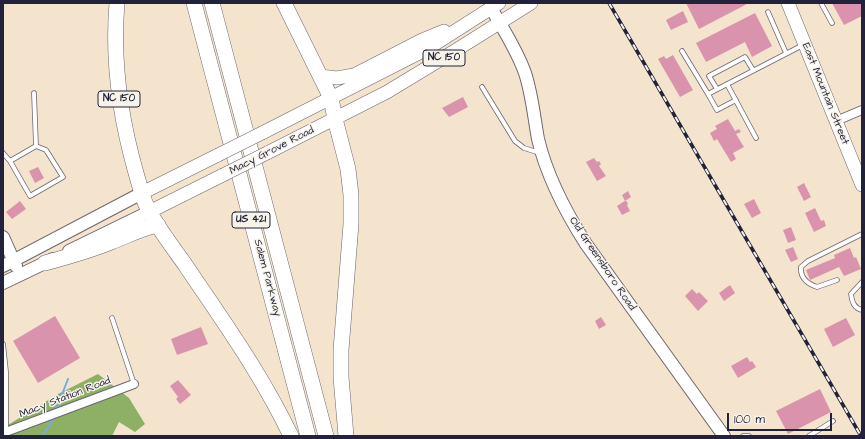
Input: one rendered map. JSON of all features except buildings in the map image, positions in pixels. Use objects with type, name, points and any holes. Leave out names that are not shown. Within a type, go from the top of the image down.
[{"type":"highway","name":"NC 150","points":[[117,3],[115,44],[121,112],[142,193],[149,212]]},
{"type":"highway","name":"Salem Parkway","points":[[194,3],[308,436]]},
{"type":"highway","name":"Salem Parkway","points":[[212,3],[326,436]]},
{"type":"highway","points":[[284,3],[331,98],[334,119],[345,156],[351,195],[351,224],[341,350],[342,391],[346,436]]},
{"type":"highway","points":[[149,212],[246,354],[269,392],[291,436]]},
{"type":"highway","points":[[45,263],[80,254],[135,231],[158,225]]},
{"type":"main road","name":"Macy Grove Road","points":[[149,212],[334,119],[413,77],[531,3]]},
{"type":"main road","name":"East Mountain Street","points":[[788,3],[862,185]]},
{"type":"main road","name":"Macy Grove Road","points":[[142,193],[427,49],[495,6]]},
{"type":"main road","name":"NC 150","points":[[320,76],[337,78],[354,75],[422,40],[470,21]]},
{"type":"street","name":"Old Greensboro Road","points":[[495,6],[500,23],[514,48],[525,74],[542,154],[562,202],[586,244],[724,436]]},
{"type":"street","points":[[836,121],[862,110]]},
{"type":"street","name":"Macy Grove Road","points":[[8,263],[142,193]]},
{"type":"street","name":"Macy Grove Road","points":[[3,283],[149,212]]},
{"type":"street","points":[[3,237],[8,263],[20,274]]},
{"type":"street","name":"Macy Station Road","points":[[4,433],[134,384]]},
{"type":"lane","points":[[822,3],[832,23]]},
{"type":"lane","points":[[768,12],[786,54]]},
{"type":"lane","points":[[708,94],[805,44]]},
{"type":"lane","points":[[682,51],[717,110],[736,100]]},
{"type":"lane","points":[[717,89],[709,76],[733,63],[746,57],[753,70]]},
{"type":"lane","points":[[727,84],[756,138]]},
{"type":"lane","points":[[482,87],[515,141],[524,148],[542,154]]},
{"type":"lane","points":[[34,93],[36,146]]},
{"type":"lane","points":[[3,153],[10,161],[30,196],[63,177],[46,150],[36,146]]},
{"type":"lane","points":[[10,161],[36,146]]},
{"type":"lane","points":[[837,280],[816,287],[807,282],[802,276],[800,271],[801,267],[808,261],[862,234]]},
{"type":"lane","points":[[862,282],[851,294],[853,304],[858,309],[862,310]]},
{"type":"lane","points":[[112,318],[134,384]]},
{"type":"lane","points":[[3,344],[5,393],[4,433]]},
{"type":"lane","points":[[809,436],[833,421]]},
{"type":"lane","points":[[743,436],[749,436]]},
{"type":"green space","points":[[98,374],[129,398],[145,424],[135,432],[119,422],[112,436],[3,436],[3,428],[58,394]]},
{"type":"waterway","points":[[56,410],[68,379]]},
{"type":"waterway","points":[[42,436],[50,425],[54,416]]},
{"type":"railway","points":[[609,3],[861,436]]}]
